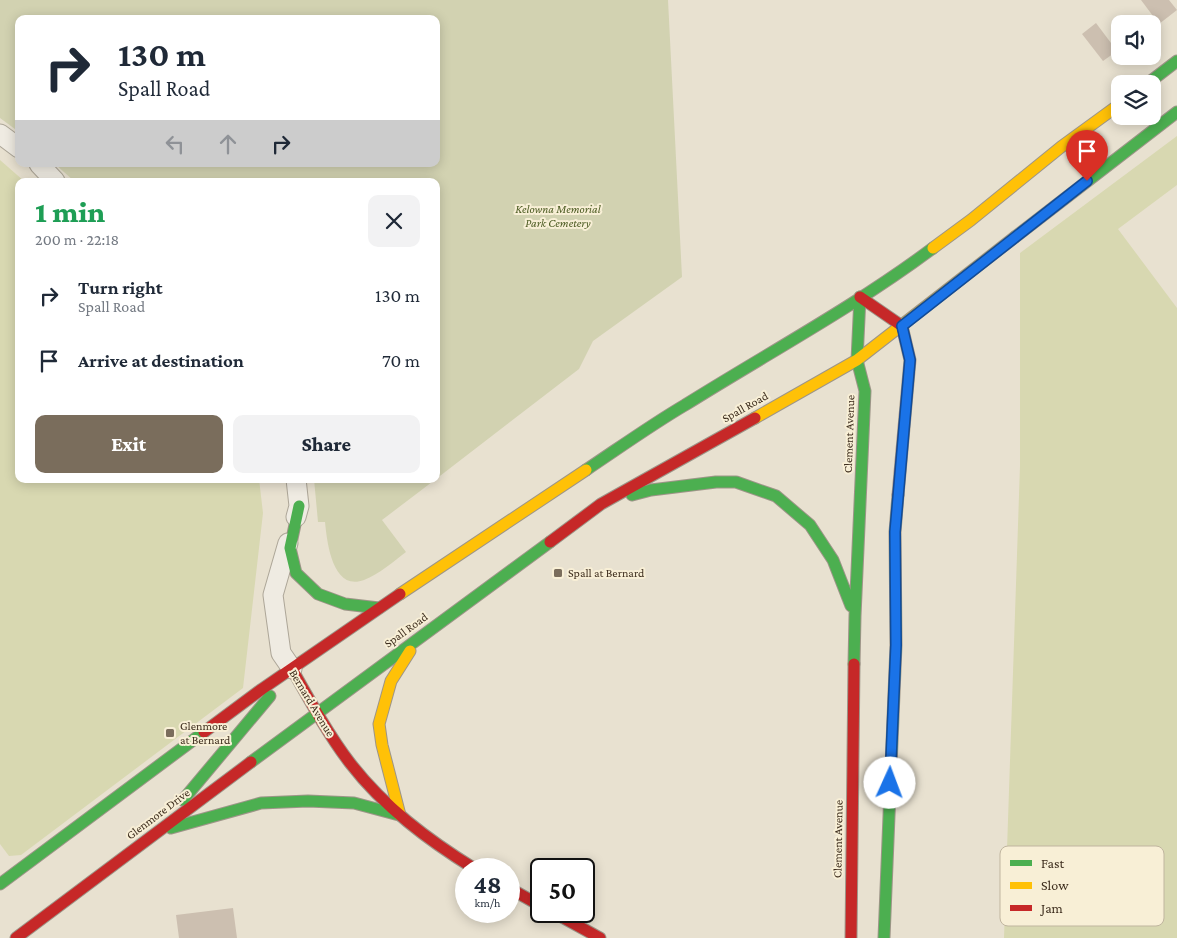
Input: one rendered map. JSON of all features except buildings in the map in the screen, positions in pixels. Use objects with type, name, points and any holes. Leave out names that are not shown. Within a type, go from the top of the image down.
[{"type":"main road","points":[[1159,75],[1177,61]]},
{"type":"main road","points":[[0,884],[262,689],[379,608],[684,405],[823,322],[860,296],[901,272],[971,220],[1061,147],[1111,111]]},
{"type":"main road","name":"Spall Road","points":[[317,713],[601,504],[858,360],[1177,112]]},
{"type":"main road","points":[[860,296],[902,326],[910,360],[895,532],[896,645],[884,938]]},
{"type":"main road","name":"Clement Avenue","points":[[851,938],[855,616],[865,391],[858,360],[860,296]]},
{"type":"main road","points":[[601,504],[651,490],[716,482],[736,482],[776,496],[810,525],[833,560],[855,616]]},
{"type":"main road","points":[[299,506],[290,548],[296,573],[318,594],[345,604],[379,608]]},
{"type":"main road","points":[[157,832],[262,803],[308,801],[354,804],[400,816],[382,745],[379,724],[391,681],[419,637]]},
{"type":"main road","points":[[157,832],[292,669]]},
{"type":"main road","name":"Bernard Avenue","points":[[292,669],[317,713],[360,776],[400,816],[457,858]]},
{"type":"main road","name":"Glenmore Drive","points":[[16,938],[317,713]]},
{"type":"main road","points":[[573,923],[600,938]]},
{"type":"street","points":[[0,134],[15,145]]},
{"type":"street","points":[[42,167],[52,178]]},
{"type":"street","name":"Bernard Avenue","points":[[292,669],[281,653],[274,595],[299,506],[296,483]]},
{"type":"green space","name":"Kelowna Memorial Park Cemetery","points":[[0,0],[668,0],[682,277],[593,341],[579,369],[440,476],[440,178],[71,178],[58,167],[440,167],[440,15],[15,15],[15,129],[0,118]]},
{"type":"green space","points":[[1177,136],[1177,185],[1118,229],[1177,308],[1177,938],[1004,938],[1004,926],[1164,926],[1164,846],[1007,846],[1020,466],[1020,253]]},
{"type":"green space","points":[[0,160],[21,178],[15,178],[15,483],[259,483],[263,513],[243,688],[21,855],[9,856],[0,844]]},
{"type":"green space","points":[[314,483],[431,483],[382,520],[406,552],[386,568],[364,580],[353,582],[345,579],[338,572],[333,563],[327,541],[325,522],[318,522]]},
{"type":"traffic: fast","points":[[1159,75],[1177,61]]},
{"type":"traffic: fast","points":[[1015,237],[1177,112]]},
{"type":"traffic: fast","points":[[586,470],[672,413],[842,310],[933,248]]},
{"type":"traffic: fast","points":[[854,664],[865,391],[857,360],[860,297]]},
{"type":"traffic: fast","points":[[632,495],[651,490],[716,482],[736,482],[776,496],[810,525],[833,560],[851,606]]},
{"type":"traffic: fast","points":[[884,938],[896,645],[895,532],[898,495]]},
{"type":"traffic: fast","points":[[299,506],[290,548],[296,573],[318,594],[345,604],[379,608]]},
{"type":"traffic: fast","points":[[251,762],[550,542]]},
{"type":"traffic: fast","points":[[183,800],[270,696]]},
{"type":"traffic: fast","points":[[0,884],[204,732]]},
{"type":"traffic: fast","points":[[171,828],[261,803],[308,801],[354,803],[399,815]]},
{"type":"traffic: slow","points":[[933,248],[971,220],[1061,147],[1111,111]]},
{"type":"traffic: slow","points":[[755,418],[857,360],[1015,237]]},
{"type":"traffic: slow","points":[[400,594],[586,470]]},
{"type":"traffic: slow","points":[[400,815],[382,745],[379,724],[391,681],[410,651]]},
{"type":"traffic: jam","points":[[860,297],[902,326],[910,360],[898,495]]},
{"type":"traffic: jam","points":[[550,542],[601,504],[755,418]]},
{"type":"traffic: jam","points":[[204,732],[262,689],[400,594]]},
{"type":"traffic: jam","points":[[851,938],[854,664]]},
{"type":"traffic: jam","points":[[292,669],[334,741],[363,779],[408,822],[458,858]]},
{"type":"traffic: jam","points":[[16,938],[251,762]]},
{"type":"traffic: jam","points":[[520,894],[530,900]]},
{"type":"traffic: jam","points":[[573,923],[600,938]]},
{"type":"place","name":"Spall at Bernard","points":[[558,573]]},
{"type":"place","name":"Glenmore at Bernard","points":[[170,733]]},
{"type":"route","points":[[890,783],[896,645],[895,532],[910,360],[902,326],[1087,181]]}]
